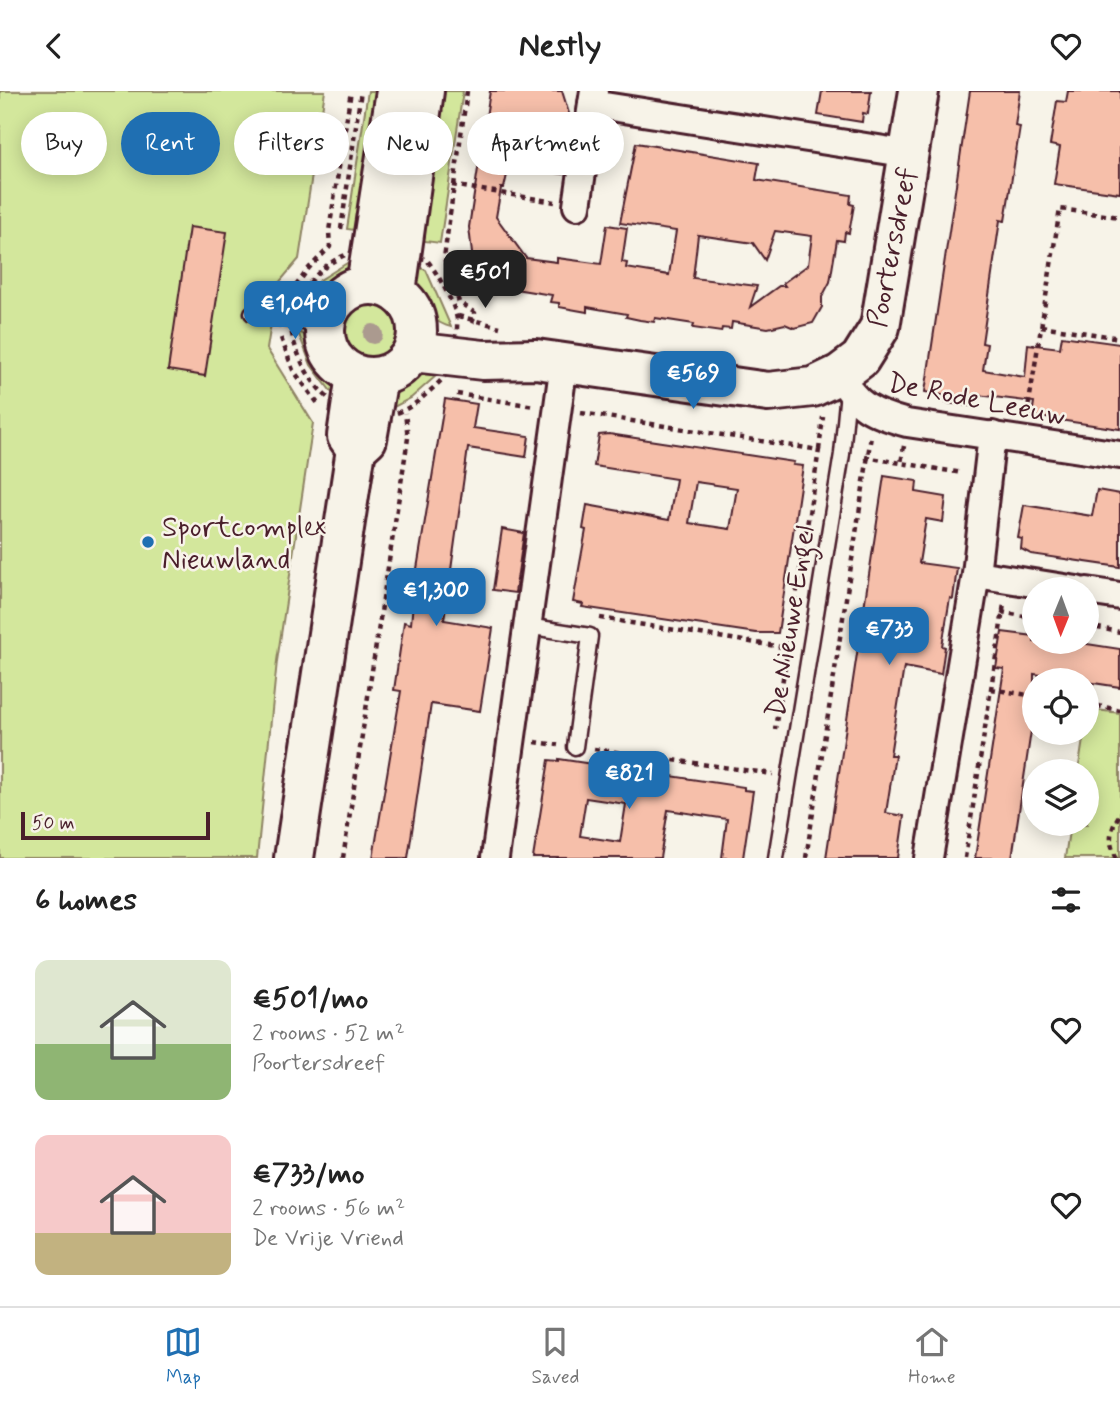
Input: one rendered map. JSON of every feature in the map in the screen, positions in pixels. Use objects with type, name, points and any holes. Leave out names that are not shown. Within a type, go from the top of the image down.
[{"type":"street","points":[[293,858],[356,449],[347,436],[364,400],[398,369],[415,340],[411,308],[384,271],[396,91]]},
{"type":"street","points":[[364,400],[345,369],[298,321],[329,311],[338,299],[384,271],[424,91]]},
{"type":"street","name":"Poortersdreef","points":[[415,340],[484,340],[550,361],[768,392],[844,383],[880,327],[919,91]]},
{"type":"street","points":[[578,206],[593,97],[910,154]]},
{"type":"street","points":[[495,858],[558,410],[550,361]]},
{"type":"street","name":"De Rode Leeuw","points":[[844,383],[874,414],[907,423],[1120,455]]},
{"type":"street","points":[[929,858],[976,574],[992,435]]},
{"type":"street","points":[[976,574],[1022,581]]},
{"type":"street","points":[[1099,593],[1120,596]]},
{"type":"lane","points":[[252,313],[298,321]]},
{"type":"lane","name":"De Nieuwe Engel","points":[[776,858],[842,454],[844,383]]},
{"type":"lane","points":[[527,626],[590,636],[575,747]]},
{"type":"path","points":[[298,321],[287,296],[330,247],[330,231],[351,91]]},
{"type":"path","points":[[460,341],[457,316],[426,259],[384,271],[345,254],[320,270],[293,307],[298,321],[291,338],[305,371],[331,403],[364,400],[444,376],[453,363],[460,341],[475,313],[459,302],[444,258],[467,91]]},
{"type":"path","points":[[452,185],[578,206]]},
{"type":"path","points":[[1023,440],[1060,209],[1120,217]]},
{"type":"path","points":[[298,321],[281,340],[293,370],[364,400],[408,437],[343,858]]},
{"type":"path","points":[[1041,326],[1120,338]]},
{"type":"path","points":[[457,394],[558,410]]},
{"type":"path","name":"De Nieuwe Engel","points":[[558,410],[819,450],[774,735]]},
{"type":"path","name":"De Nieuwe Engel","points":[[806,858],[874,414]]},
{"type":"path","points":[[901,463],[907,423]]},
{"type":"path","points":[[842,454],[987,477]]},
{"type":"path","points":[[965,858],[1007,579]]},
{"type":"path","points":[[971,607],[1022,616]]},
{"type":"path","points":[[598,618],[808,651],[837,658]]},
{"type":"path","points":[[1099,628],[1120,632]]},
{"type":"path","points":[[991,689],[1022,694]]},
{"type":"path","points":[[1099,706],[1120,710]]},
{"type":"path","points":[[512,739],[818,781]]},
{"type":"path","points":[[766,785],[770,760]]},
{"type":"path","points":[[1116,858],[1110,844],[1110,834],[1120,814]]},
{"type":"green space","name":"Sportcomplex Nieuwland","points":[[0,91],[325,91],[322,112],[234,112],[234,175],[312,175],[299,259],[277,285],[267,349],[313,423],[277,661],[257,858],[0,858]]},
{"type":"green space","points":[[368,91],[390,91],[387,112],[365,112]]},
{"type":"green space","points":[[431,91],[463,91],[453,157],[453,112],[428,112]]},
{"type":"green space","points":[[363,124],[363,175],[377,175],[369,232],[347,229]]},
{"type":"green space","points":[[419,175],[450,175],[440,243],[409,239]]},
{"type":"green space","points":[[355,258],[354,278],[335,290],[316,309],[300,310],[320,280]]},
{"type":"green space","points":[[408,263],[426,270],[451,327],[433,318],[426,311],[416,293]]},
{"type":"green space","points":[[374,303],[391,308],[399,316],[404,333],[399,350],[391,358],[374,363],[357,358],[349,350],[344,333],[349,316],[357,308]]},
{"type":"green space","points":[[298,332],[311,340],[328,363],[340,385],[336,398],[311,365]]},
{"type":"green space","points":[[445,368],[411,398],[392,408],[396,385],[417,371]]},
{"type":"green space","points":[[1099,710],[1120,713],[1120,858],[1065,858],[1068,836],[1099,836],[1099,759],[1080,759],[1082,745],[1099,745]]},
{"type":"building","points":[[490,91],[562,91],[569,112],[487,112]]},
{"type":"building","points":[[822,91],[871,91],[868,114],[863,113],[862,122],[818,115]]},
{"type":"building","points":[[970,91],[1020,91],[1015,126],[1020,127],[1005,221],[1000,220],[982,343],[987,344],[983,370],[1025,377],[1028,344],[1060,348],[1062,336],[1120,344],[1120,429],[1032,416],[1034,402],[978,395],[976,407],[946,403],[947,396],[925,392]]},
{"type":"building","points":[[1068,91],[1120,91],[1120,193],[1054,184],[1060,147],[1050,145],[1057,101],[1066,102]]},
{"type":"building","points":[[636,143],[759,163],[756,180],[851,195],[850,204],[854,205],[849,233],[845,232],[844,241],[837,240],[830,282],[822,297],[822,307],[813,323],[794,328],[785,324],[768,328],[732,322],[731,329],[722,328],[721,332],[693,328],[694,324],[655,318],[654,322],[640,320],[626,317],[627,314],[587,307],[587,312],[559,307],[559,303],[550,302],[552,295],[515,289],[500,280],[490,281],[474,271],[469,227],[477,175],[507,175],[504,188],[501,188],[496,217],[526,258],[557,262],[557,258],[601,264],[607,225],[627,228],[622,262],[627,263],[626,268],[669,275],[676,231],[620,223]],"holes":[[[775,231],[812,236],[808,265],[783,283],[785,286],[779,286],[750,307],[757,286],[693,278],[698,235],[753,243],[765,260]]]},
{"type":"building","points":[[189,227],[227,232],[205,376],[168,370]]},
{"type":"building","points":[[445,399],[477,404],[473,428],[529,436],[526,457],[468,448],[444,620],[493,628],[480,711],[431,704],[408,858],[373,858],[401,691],[394,690],[404,622],[411,624],[415,581]]},
{"type":"building","points":[[609,434],[794,462],[793,465],[803,466],[778,633],[756,633],[582,607],[583,604],[573,602],[586,530],[583,529],[587,505],[669,520],[676,479],[594,466],[599,435]],"holes":[[[696,482],[737,488],[730,529],[689,523]]]},
{"type":"building","points":[[884,476],[917,481],[916,492],[946,497],[943,522],[926,519],[919,563],[957,568],[953,599],[950,598],[942,646],[945,647],[941,674],[904,667],[890,755],[895,755],[886,813],[904,816],[898,858],[826,858]]},
{"type":"building","points":[[1097,490],[1120,494],[1120,567],[1031,554],[1021,549],[1022,539],[1018,538],[1024,505],[1092,516]]},
{"type":"building","points":[[502,529],[524,533],[515,593],[493,590]]},
{"type":"building","points":[[1002,632],[1022,634],[1022,655],[1099,655],[1099,646],[1120,649],[1120,687],[1099,684],[1099,668],[1022,668],[1022,745],[1029,745],[1027,759],[1022,759],[1022,791],[1012,858],[975,858],[1004,669],[996,668]]},
{"type":"building","points":[[549,760],[744,787],[744,790],[753,791],[743,858],[722,858],[727,819],[668,810],[660,858],[533,858]],"holes":[[[586,798],[626,804],[620,842],[580,836]]]},
{"type":"place","name":"Sportcomplex Nieuwland","points":[[148,542]]}]
